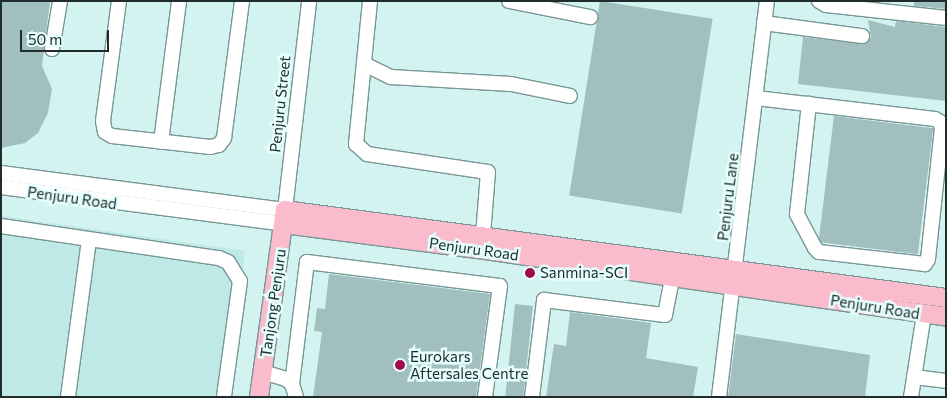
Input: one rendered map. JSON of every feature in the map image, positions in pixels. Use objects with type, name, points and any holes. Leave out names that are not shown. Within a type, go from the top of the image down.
[{"type":"main road","name":"Penjuru Road","points":[[284,217],[483,236],[735,278],[946,317]]},
{"type":"main road","name":"Penjuru Road","points":[[284,217],[672,278],[735,278],[946,298]]},
{"type":"main road","name":"Tanjong Penjuru","points":[[259,397],[284,217]]},
{"type":"street","points":[[52,49],[60,1]]},
{"type":"street","points":[[119,1],[103,121],[106,132],[112,136],[210,148],[219,145],[224,138],[242,1]]},
{"type":"street","points":[[161,142],[179,1]]},
{"type":"street","name":"Penjuru Street","points":[[284,217],[309,1]]},
{"type":"street","points":[[370,1],[356,144],[367,154],[488,172],[483,236]]},
{"type":"street","points":[[509,1],[590,17]]},
{"type":"street","name":"Penjuru Lane","points":[[719,397],[735,278],[767,1]]},
{"type":"street","points":[[819,1],[826,5],[946,18]]},
{"type":"street","points":[[764,23],[862,36]]},
{"type":"street","points":[[364,64],[391,76],[511,84],[570,96]]},
{"type":"street","points":[[756,98],[809,104],[940,122],[942,128],[938,166],[928,259],[925,264],[828,253],[815,248],[796,214],[809,104]]},
{"type":"street","name":"Penjuru Road","points":[[1,173],[284,217]]},
{"type":"street","name":"Penjuru Road","points":[[1,188],[284,217]]},
{"type":"street","points":[[1,226],[219,258],[228,262],[240,281],[224,397]]},
{"type":"street","points":[[68,397],[89,239]]},
{"type":"street","points":[[263,372],[294,390],[307,262],[500,286],[485,397]]},
{"type":"street","points":[[532,397],[544,300],[666,316],[672,278]]},
{"type":"street","points":[[911,397],[924,314]]},
{"type":"street","points":[[914,377],[946,381]]},
{"type":"shaded area","points":[[1,216],[245,251],[224,397],[1,397]]},
{"type":"building","points":[[1,1],[50,1],[42,66],[52,89],[48,113],[38,133],[25,143],[1,148]]},
{"type":"building","points":[[600,1],[713,19],[682,213],[569,196]]},
{"type":"building","points":[[914,1],[946,1],[946,9],[914,6]]},
{"type":"building","points":[[868,20],[895,27],[896,21],[946,27],[946,101],[798,84],[803,37],[865,44],[871,37]]},
{"type":"building","points":[[834,116],[933,128],[918,254],[819,242]]},
{"type":"building","name":"Eurokars Aftersales Centre","points":[[329,274],[490,294],[476,397],[313,397],[322,332],[314,331],[317,308],[325,309]]},
{"type":"building","points":[[515,304],[533,306],[523,397],[505,397]]},
{"type":"building","points":[[570,312],[651,323],[646,358],[698,367],[693,397],[546,397],[554,344],[566,346]]},
{"type":"building","points":[[736,334],[870,355],[865,397],[728,397]]},
{"type":"place","name":"Sanmina-SCI","points":[[530,273]]},
{"type":"place","name":"Eurokars Aftersales Centre","points":[[400,365]]}]
